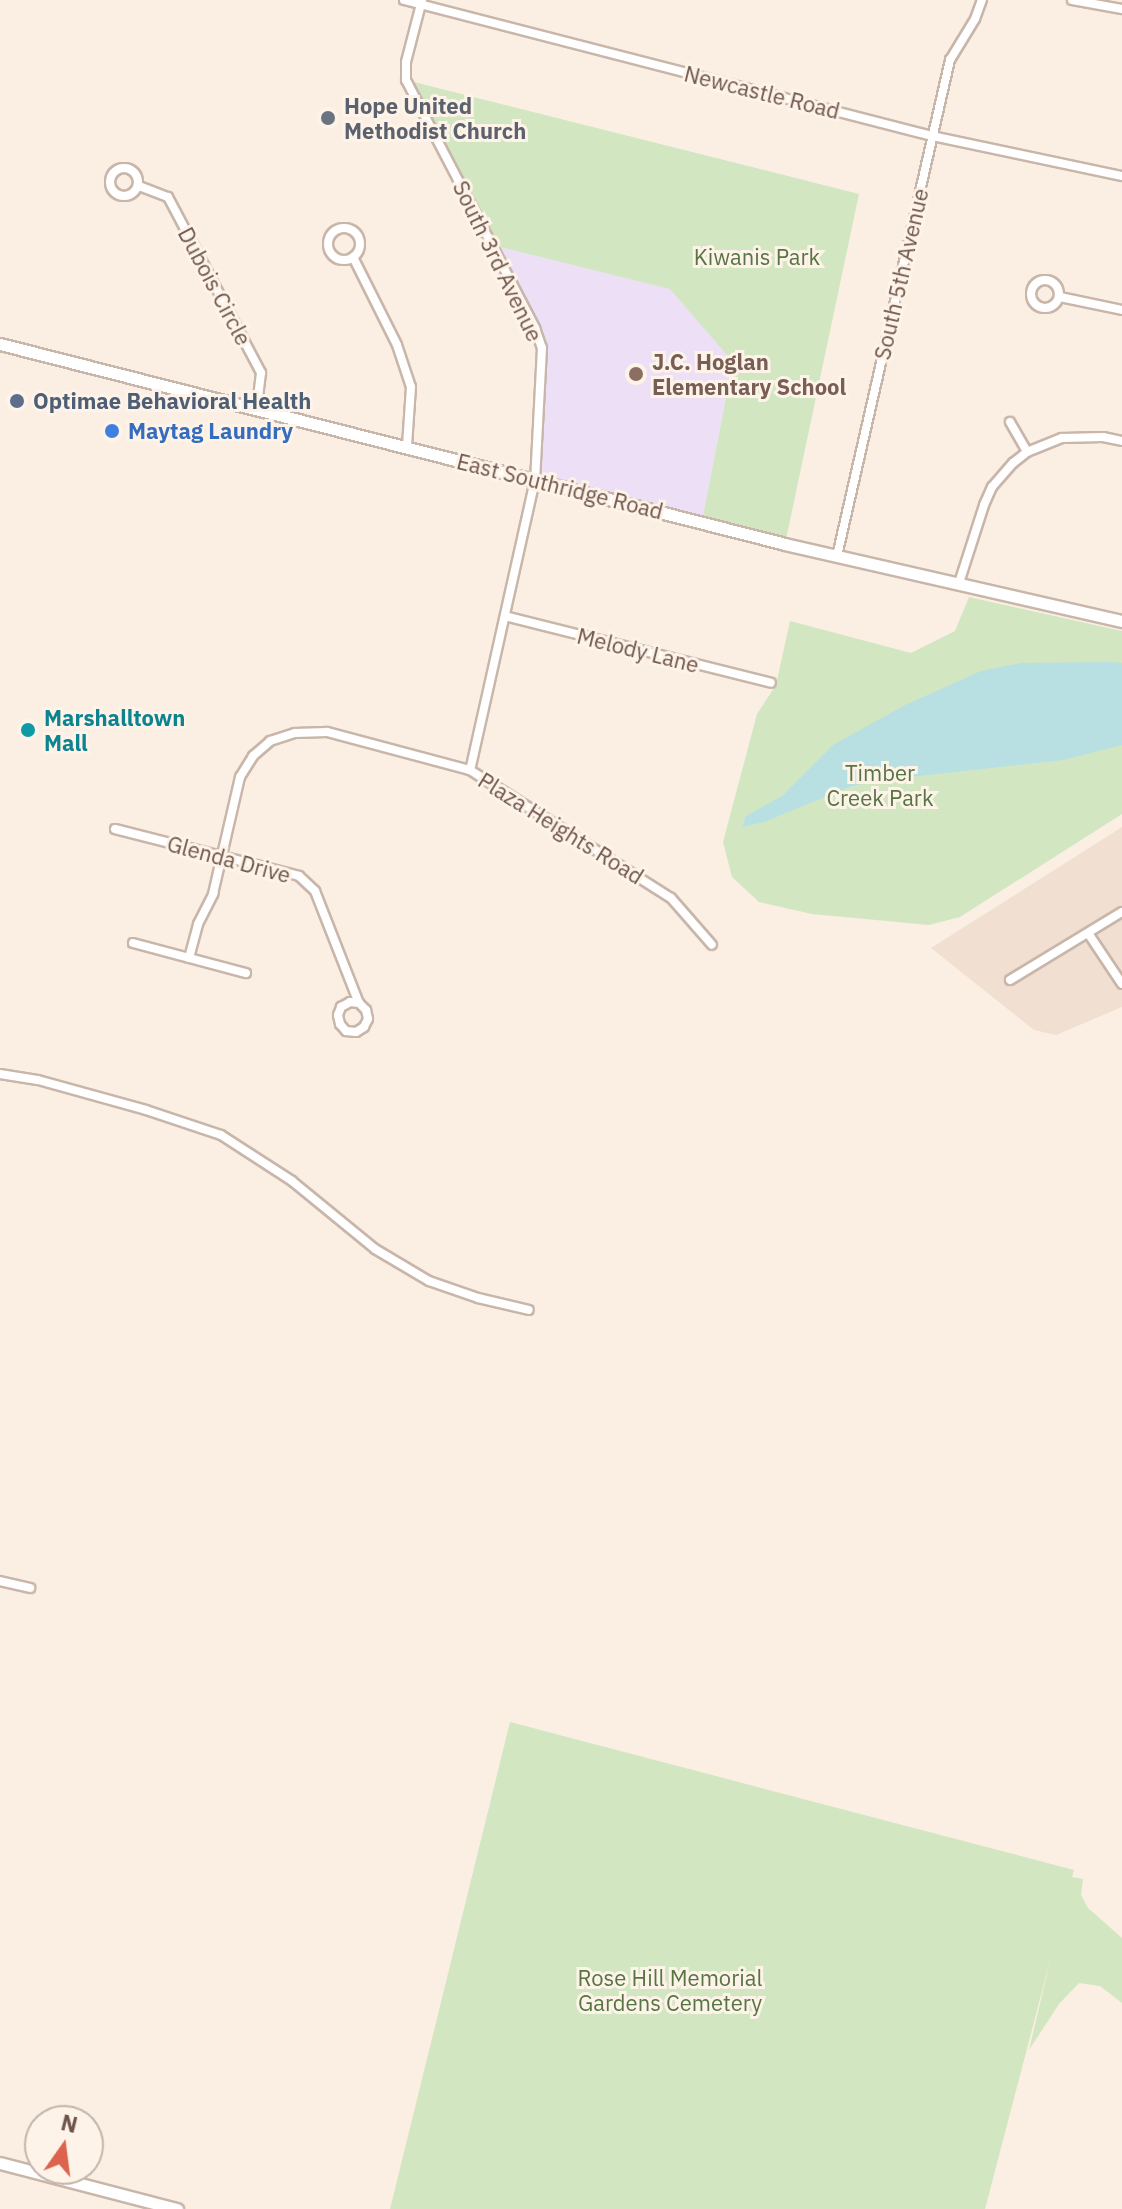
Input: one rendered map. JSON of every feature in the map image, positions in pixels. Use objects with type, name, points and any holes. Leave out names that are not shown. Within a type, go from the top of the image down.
[{"type":"street","name":"Newcastle Road","points":[[404,0],[422,2],[932,136],[1122,176]]},
{"type":"street","name":"South 5th Avenue","points":[[837,556],[950,60],[975,19],[982,0]]},
{"type":"street","points":[[1072,0],[1121,6]]},
{"type":"street","name":"South 3rd Avenue","points":[[422,2],[406,62],[406,80],[541,339],[535,480],[470,770]]},
{"type":"street","name":"Dubois Circle","points":[[139,186],[168,197],[261,373],[257,407]]},
{"type":"street","points":[[348,228],[358,235],[360,248],[353,257],[340,259],[330,252],[328,240],[336,230],[348,228]]},
{"type":"street","points":[[353,257],[397,345],[411,387],[407,446]]},
{"type":"street","points":[[1060,297],[1122,310]]},
{"type":"street","name":"East Southridge Road","points":[[0,344],[837,556],[1122,621]]},
{"type":"street","points":[[1010,422],[1027,452]]},
{"type":"street","points":[[959,583],[992,487],[1027,452],[1062,438],[1103,437],[1122,441]]},
{"type":"street","name":"Melody Lane","points":[[505,616],[771,683]]},
{"type":"street","name":"Plaza Heights Road","points":[[221,856],[240,777],[253,756],[270,741],[295,733],[327,732],[470,770],[671,898],[712,945]]},
{"type":"street","name":"Glenda Drive","points":[[115,829],[299,876],[315,891],[359,1003]]},
{"type":"street","points":[[189,958],[198,924],[213,894],[221,856]]},
{"type":"street","points":[[1010,980],[1122,912]]},
{"type":"street","points":[[1088,933],[1122,984]]},
{"type":"street","points":[[133,943],[246,973]]},
{"type":"street","points":[[0,1074],[38,1080],[119,1102],[221,1135],[292,1181],[375,1249],[429,1281],[478,1298],[529,1310]]},
{"type":"street","points":[[0,1581],[30,1588]]},
{"type":"street","points":[[0,2163],[177,2209]]},
{"type":"shaded area","name":"J.C. Hoglan Elementary School","points":[[492,245],[671,289],[733,362],[702,521],[535,480],[541,339]]},
{"type":"shaded area","points":[[1122,827],[1122,1007],[1056,1035],[1034,1030],[931,948]]},
{"type":"green space","name":"Kiwanis Park","points":[[406,80],[859,194],[785,544],[702,521],[733,362],[670,289],[492,245]]},
{"type":"green space","name":"Timber Creek Park","points":[[969,597],[1122,631],[1122,814],[960,917],[929,925],[812,914],[759,902],[732,877],[723,842],[757,714],[776,685],[790,621],[911,653],[955,631]]},
{"type":"green space","name":"Rose Hill Memorial Gardens Cemetery","points":[[510,1722],[1074,1870],[1072,1877],[1083,1879],[1081,1895],[1088,1908],[1122,1938],[1122,2003],[1100,1986],[1079,1983],[1059,2004],[1029,2050],[1051,1957],[985,2209],[390,2209]]},
{"type":"water","points":[[1021,663],[1122,663],[1122,745],[1063,760],[874,781],[849,787],[764,822],[742,827],[746,816],[782,796],[833,745],[905,705],[981,671]]},
{"type":"place","name":"Hope United Methodist Church","points":[[328,118]]},
{"type":"place","name":"J.C. Hoglan Elementary School","points":[[636,374]]},
{"type":"place","name":"Optimae Behavioral Health","points":[[17,401]]},
{"type":"place","name":"Maytag Laundry","points":[[112,431]]},
{"type":"place","name":"Marshalltown Mall","points":[[28,730]]}]
